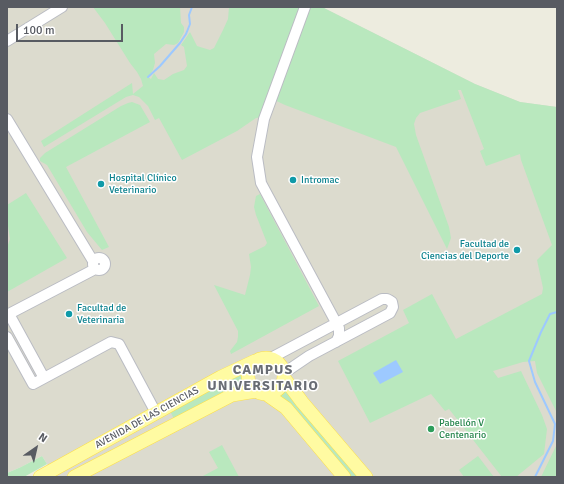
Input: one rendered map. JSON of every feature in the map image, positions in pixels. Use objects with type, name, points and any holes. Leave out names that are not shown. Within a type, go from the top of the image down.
[{"type":"main road","points":[[344,477],[286,408],[250,385],[248,375],[250,367],[255,361],[263,358],[271,358],[280,364],[284,376],[302,402],[366,477]]},
{"type":"main road","name":"AVENIDA DE LAS CIENCIAS","points":[[40,477],[221,377],[255,361]]},
{"type":"main road","points":[[261,392],[274,392],[282,385],[284,376]]},
{"type":"main road","name":"AVENIDA DE LAS CIENCIAS","points":[[74,477],[232,395],[261,392]]},
{"type":"street","points":[[7,41],[62,7]]},
{"type":"street","points":[[305,7],[264,119],[257,157],[261,183],[340,332],[336,342]]},
{"type":"street","points":[[7,120],[85,247],[92,254],[96,262],[8,315],[44,378]]},
{"type":"street","points":[[271,358],[382,300],[387,299],[393,304],[393,308],[390,313],[309,356],[284,376]]},
{"type":"street","points":[[7,337],[33,384],[112,342],[119,344],[156,413]]},
{"type":"shaded area","points":[[7,7],[322,7],[475,84],[520,102],[557,107],[557,477],[55,477],[42,456],[7,473]]},
{"type":"green space","points":[[93,7],[180,7],[181,23],[184,27],[184,32],[178,43],[174,45],[166,44],[154,54],[155,63],[153,70],[148,77],[151,79],[154,73],[158,79],[164,80],[173,74],[184,70],[187,66],[184,47],[181,45],[190,32],[197,46],[210,50],[214,48],[228,19],[229,7],[322,7],[475,84],[520,102],[557,107],[557,413],[537,373],[535,361],[523,362],[493,371],[498,378],[521,371],[547,429],[544,454],[516,477],[502,477],[449,409],[445,411],[431,394],[370,423],[338,361],[409,323],[403,310],[432,294],[456,339],[542,294],[543,288],[537,260],[552,245],[520,154],[486,166],[480,151],[484,149],[461,90],[458,90],[461,99],[420,113],[414,124],[416,135],[449,227],[451,238],[447,249],[396,147],[270,98],[263,117],[256,118],[237,131],[182,160],[159,118],[155,120],[148,106],[139,97],[133,95],[126,97],[44,147],[41,141],[132,83],[133,94],[143,86],[137,72]]},
{"type":"green space","points":[[132,102],[140,105],[150,122],[66,167],[109,247],[102,250],[87,232],[47,165],[40,161],[40,158],[45,153],[121,106]]},
{"type":"green space","points":[[26,193],[67,258],[7,292],[7,248],[10,239],[7,219],[7,205]]},
{"type":"green space","points":[[260,194],[319,306],[231,354],[230,351],[237,342],[238,331],[214,285],[245,295],[251,267],[249,254],[265,246],[267,243],[254,207],[256,196]]},
{"type":"green space","points":[[244,372],[244,383],[246,388],[175,421],[170,411]]},
{"type":"green space","points":[[286,387],[361,477],[349,477],[279,394]]},
{"type":"green space","points":[[557,444],[557,477],[541,477]]},
{"type":"green space","points":[[222,445],[239,477],[201,477],[218,468],[209,452]]},
{"type":"green space","points":[[42,456],[47,464],[24,477],[7,477],[7,473]]},
{"type":"green space","points":[[478,456],[494,477],[464,477],[459,470]]},
{"type":"water","points":[[396,360],[403,372],[380,384],[373,373]]},
{"type":"waterway","points":[[148,77],[160,66],[186,34],[190,24],[189,15],[192,7]]},
{"type":"waterway","points":[[535,477],[553,441],[555,424],[535,382],[529,361],[550,314],[557,312]]},
{"type":"place","name":"Intromac","points":[[293,180]]},
{"type":"place","name":"Hospital Clínico Veterinario","points":[[101,184]]},
{"type":"place","name":"Facultad de Ciencias del Deporte","points":[[517,250]]},
{"type":"place","name":"Facultad de Veterinaria","points":[[69,314]]},
{"type":"place","name":"Pabellón V Centenario","points":[[431,429]]},
{"type":"district","name":"CAMPUS UNIVERSITARIO","points":[[263,378]]}]
